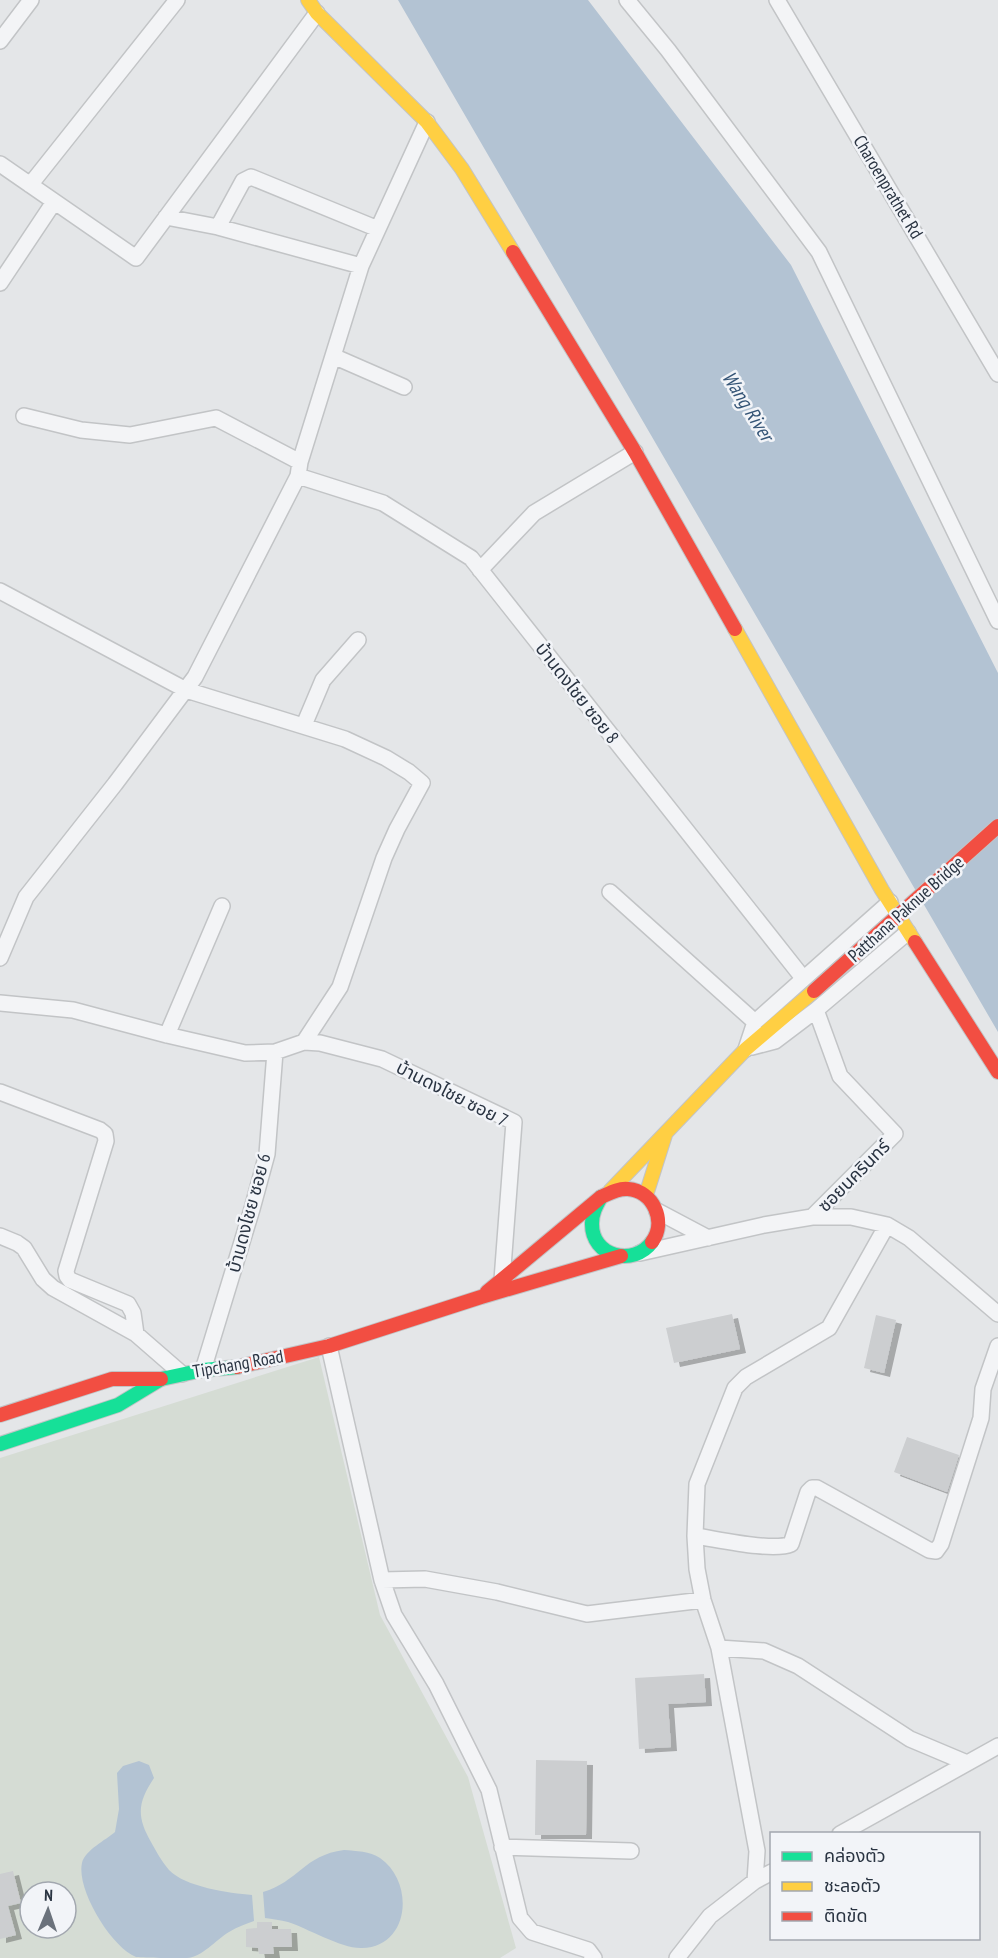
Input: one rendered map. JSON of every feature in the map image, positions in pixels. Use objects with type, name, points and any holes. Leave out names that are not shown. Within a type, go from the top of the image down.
[{"type":"street","points":[[0,40],[31,0]]},
{"type":"street","points":[[30,185],[177,0]]},
{"type":"street","points":[[308,0],[317,13],[427,122],[462,169],[634,452],[890,902],[998,1072]]},
{"type":"street","points":[[627,0],[668,50],[819,252],[998,621]]},
{"type":"street","name":"Charoenprathet Rd","points":[[777,0],[998,374]]},
{"type":"street","points":[[0,164],[136,258],[317,13]]},
{"type":"street","points":[[0,958],[27,897],[195,677],[299,469],[361,266],[427,122]]},
{"type":"street","points":[[218,227],[243,181],[251,177],[378,229]]},
{"type":"street","points":[[0,283],[54,202]]},
{"type":"street","points":[[166,217],[218,227],[361,266]]},
{"type":"street","points":[[333,356],[404,387]]},
{"type":"street","name":"บ้านดงไชย ซอย 8","points":[[24,416],[81,430],[130,435],[216,418],[299,469],[382,503],[471,558],[803,978]]},
{"type":"street","points":[[480,570],[534,513],[634,452]]},
{"type":"street","points":[[0,591],[186,690],[345,739],[386,758],[422,783],[384,858],[340,987],[303,1042]]},
{"type":"street","points":[[304,725],[323,680],[358,640]]},
{"type":"street","name":"Patthana Paknue Bridge","points":[[606,1194],[746,1049],[998,826]]},
{"type":"street","points":[[610,892],[755,1022]]},
{"type":"street","points":[[746,1049],[755,1022],[890,902]]},
{"type":"street","points":[[167,1035],[222,906]]},
{"type":"street","points":[[746,1049],[775,1041],[816,1010],[908,932]]},
{"type":"street","name":"บ้านดงไชย ซอย 7","points":[[0,1003],[73,1010],[245,1053],[275,1052],[303,1042],[320,1043],[382,1059],[514,1122],[501,1280]]},
{"type":"street","name":"ซอยนครินทร์","points":[[813,1217],[895,1134],[840,1076],[816,1010]]},
{"type":"street","name":"บ้านดงไชย ซอย 6","points":[[203,1370],[267,1154],[275,1052]]},
{"type":"street","points":[[0,1092],[100,1130],[105,1134],[106,1141],[66,1271],[70,1280],[128,1304],[133,1313],[136,1334]]},
{"type":"street","points":[[646,1195],[666,1131]]},
{"type":"street","points":[[708,1238],[657,1210],[646,1195],[634,1189],[622,1188],[606,1194],[594,1206],[590,1216],[594,1238],[601,1247],[621,1256],[813,1217],[851,1217],[887,1225],[909,1238],[998,1314]]},
{"type":"street","name":"Tipchang Road","points":[[481,1297],[606,1194]]},
{"type":"street","points":[[637,1254],[648,1247],[656,1236],[659,1223],[657,1210]]},
{"type":"street","points":[[755,1881],[757,1851],[719,1647],[703,1600],[698,1569],[695,1536],[697,1484],[735,1388],[746,1377],[829,1328],[887,1225]]},
{"type":"street","points":[[0,1236],[24,1248],[43,1279],[53,1288],[136,1334],[182,1374]]},
{"type":"street","name":"Tipchang Road","points":[[0,1444],[118,1405],[161,1379],[203,1370],[231,1368],[329,1346],[481,1297],[621,1256]]},
{"type":"street","points":[[329,1346],[382,1580],[394,1615],[436,1684],[489,1790],[520,1918],[532,1932],[588,1950],[594,1958]]},
{"type":"street","points":[[695,1536],[760,1545],[785,1546],[791,1544],[808,1492],[812,1488],[817,1488],[929,1550],[936,1551],[941,1544],[981,1418],[983,1389],[998,1346]]},
{"type":"street","points":[[0,1415],[112,1379],[161,1379]]},
{"type":"street","points":[[382,1580],[425,1579],[497,1592],[587,1614],[703,1600]]},
{"type":"street","points":[[719,1647],[764,1651],[798,1666],[910,1739],[966,1762]]},
{"type":"street","points":[[842,1832],[998,1746]]},
{"type":"street","points":[[502,1847],[631,1851]]},
{"type":"street","points":[[677,1958],[710,1916],[755,1881],[770,1873]]},
{"type":"shaded area","points":[[319,1357],[380,1615],[468,1777],[516,1948],[500,1958],[0,1958],[0,1458]]},
{"type":"water","name":"Wang River","points":[[398,0],[588,0],[791,265],[998,673],[998,1032]]},
{"type":"water","points":[[139,1761],[149,1765],[154,1778],[142,1802],[141,1817],[146,1833],[169,1870],[185,1881],[196,1885],[252,1895],[254,1921],[232,1930],[193,1957],[136,1957],[126,1951],[106,1930],[84,1887],[82,1863],[84,1858],[115,1832],[119,1809],[117,1773],[123,1766]]},
{"type":"water","points":[[344,1850],[372,1854],[380,1858],[399,1882],[402,1912],[398,1925],[390,1937],[378,1945],[354,1947],[335,1942],[288,1922],[265,1918],[263,1892],[285,1882],[319,1857]]},
{"type":"building","points":[[732,1314],[740,1349],[674,1363],[666,1328]]},
{"type":"building","points":[[876,1315],[896,1320],[884,1373],[864,1368]]},
{"type":"building","points":[[907,1437],[959,1455],[947,1492],[894,1472]]},
{"type":"building","points":[[704,1674],[706,1702],[668,1704],[671,1747],[639,1749],[635,1678]]},
{"type":"building","points":[[536,1760],[587,1761],[586,1835],[535,1835]]},
{"type":"building","points":[[13,1871],[18,1891],[18,1904],[8,1906],[16,1935],[0,1939],[0,1874]]},
{"type":"building","points":[[257,1922],[272,1922],[272,1929],[291,1929],[292,1947],[273,1947],[274,1954],[259,1954],[258,1948],[246,1947],[246,1929],[257,1928]]},
{"type":"traffic: fast","points":[[601,1197],[592,1223],[598,1244],[606,1251],[625,1256],[644,1250],[652,1242]]},
{"type":"traffic: fast","points":[[0,1444],[118,1405],[161,1379],[203,1370],[237,1367]]},
{"type":"traffic: slow","points":[[308,0],[317,13],[427,122],[462,169],[513,252]]},
{"type":"traffic: slow","points":[[735,629],[882,890],[915,942]]},
{"type":"traffic: slow","points":[[610,1191],[746,1049],[814,991]]},
{"type":"traffic: slow","points":[[646,1195],[665,1135]]},
{"type":"traffic: jam","points":[[513,252],[635,452],[735,629]]},
{"type":"traffic: jam","points":[[814,991],[998,826]]},
{"type":"traffic: jam","points":[[915,942],[998,1072]]},
{"type":"traffic: jam","points":[[487,1292],[601,1197],[617,1190],[637,1191],[651,1201],[658,1217],[656,1234],[652,1242]]},
{"type":"traffic: jam","points":[[237,1367],[329,1346],[481,1297],[621,1256]]},
{"type":"traffic: jam","points":[[0,1415],[112,1379],[161,1379]]}]
